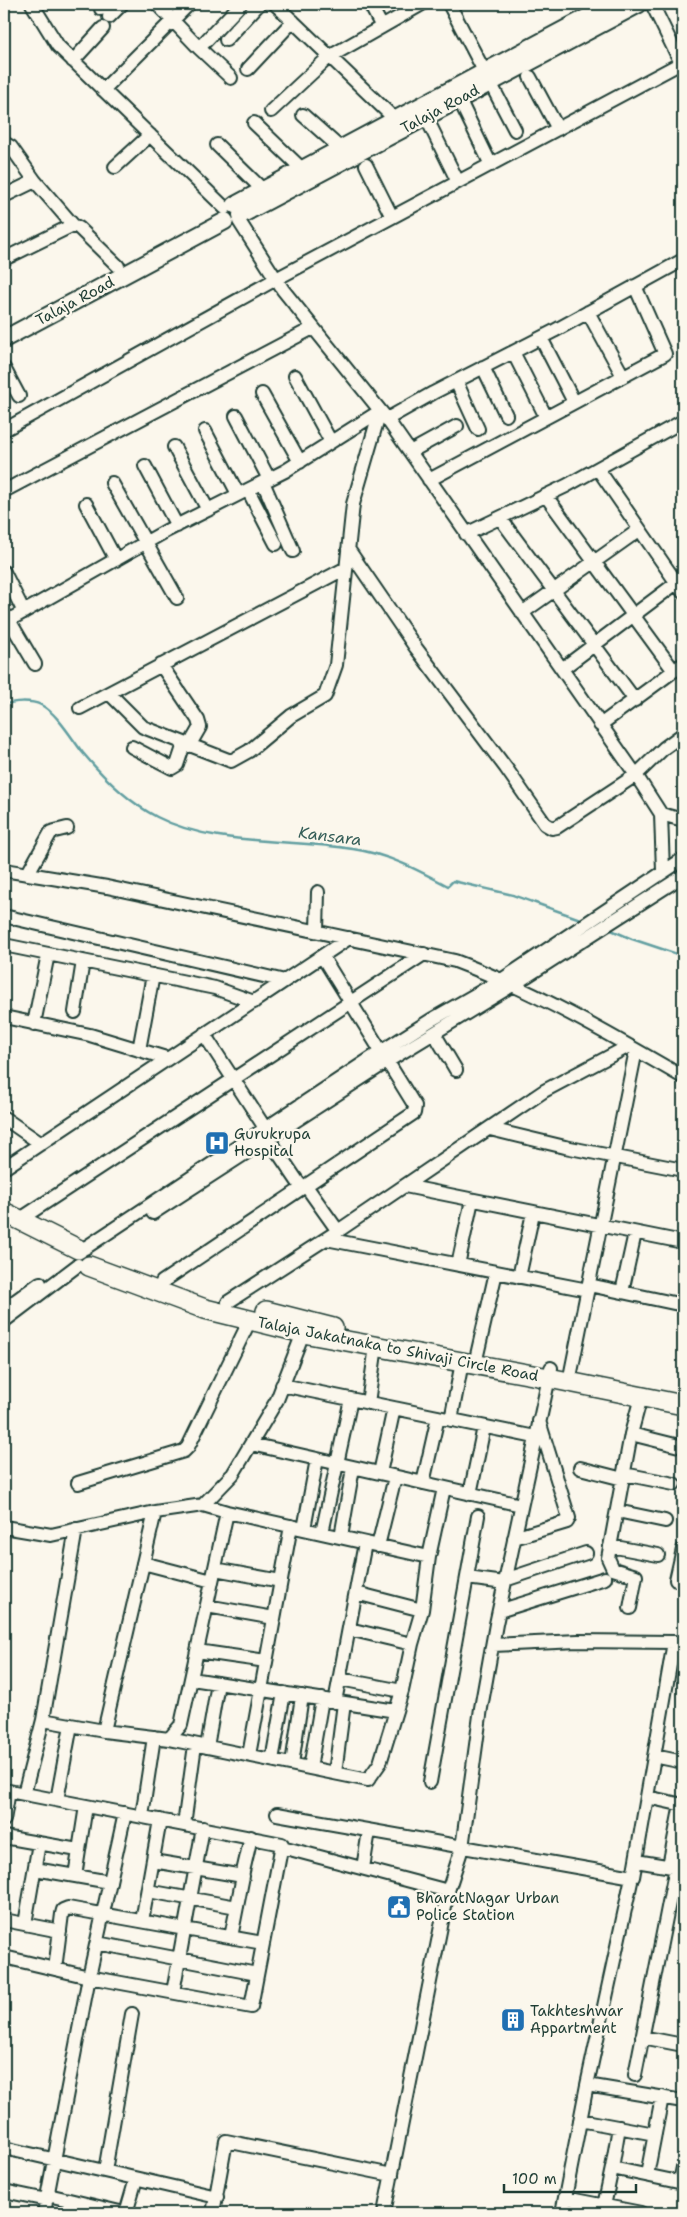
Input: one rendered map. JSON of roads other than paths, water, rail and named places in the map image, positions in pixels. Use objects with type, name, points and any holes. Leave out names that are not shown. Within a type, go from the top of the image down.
[{"type":"highway","name":"Talaja Jakatnaka to Shivaji Circle Road","points":[[9,1219],[83,1256],[201,1307],[303,1333],[376,1346],[470,1358]]},
{"type":"highway","name":"Talaja Jakatnaka to Shivaji Circle Road","points":[[83,1256],[228,1302],[330,1328],[570,1377],[683,1393]]},
{"type":"highway","name":"Talaja Jakatnaka to Shivaji Circle Road","points":[[570,1377],[641,1397],[683,1405]]},
{"type":"main road","name":"Talaja Road","points":[[4,326],[118,266],[231,214],[264,190],[340,148],[400,123],[426,117],[459,99],[487,77],[612,4]]},
{"type":"main road","name":"Talaja Road","points":[[4,339],[231,214],[487,77],[639,4]]},
{"type":"street","points":[[32,4],[58,46],[231,214],[276,279],[384,415],[636,775],[661,814],[663,871]]},
{"type":"street","points":[[73,61],[105,15],[122,4]]},
{"type":"street","points":[[157,4],[231,78]]},
{"type":"street","points":[[102,90],[189,4]]},
{"type":"street","points":[[199,48],[242,4]]},
{"type":"street","points":[[226,40],[259,4]]},
{"type":"street","points":[[275,4],[400,123]]},
{"type":"street","points":[[370,4],[382,27]]},
{"type":"street","points":[[271,111],[330,57],[422,4]]},
{"type":"street","points":[[449,4],[515,130]]},
{"type":"street","points":[[4,430],[276,279],[682,62],[652,4]]},
{"type":"street","points":[[248,69],[293,21]]},
{"type":"street","points":[[530,77],[558,129]]},
{"type":"street","points":[[459,99],[491,165]]},
{"type":"street","points":[[303,115],[340,148]]},
{"type":"street","points":[[426,117],[458,182]]},
{"type":"street","points":[[254,123],[302,169]]},
{"type":"street","points":[[115,167],[150,135]]},
{"type":"street","points":[[4,143],[11,147],[35,181],[73,225],[79,228],[118,266]]},
{"type":"street","points":[[216,145],[264,190]]},
{"type":"street","points":[[366,165],[392,217]]},
{"type":"street","points":[[4,196],[35,181]]},
{"type":"street","points":[[4,259],[73,225]]},
{"type":"street","points":[[35,664],[6,622],[145,543],[266,481],[330,442],[514,352],[683,260]]},
{"type":"street","points":[[429,480],[665,354],[634,286]]},
{"type":"street","points":[[588,312],[623,376]]},
{"type":"street","points":[[4,491],[314,328]]},
{"type":"street","points":[[541,338],[574,402]]},
{"type":"street","points":[[514,352],[546,417]]},
{"type":"street","points":[[483,367],[506,415]]},
{"type":"street","points":[[4,368],[19,396]]},
{"type":"street","points":[[295,376],[330,442]]},
{"type":"street","points":[[456,381],[478,429]]},
{"type":"street","points":[[262,394],[300,462]]},
{"type":"street","points":[[109,693],[143,728],[231,761],[249,751],[291,716],[325,696],[336,665],[353,504],[384,415]]},
{"type":"street","points":[[236,416],[266,481],[293,551]]},
{"type":"street","points":[[466,534],[546,496],[683,421]]},
{"type":"street","points":[[410,452],[457,426]]},
{"type":"street","points":[[205,431],[276,544]]},
{"type":"street","points":[[174,447],[208,510]]},
{"type":"street","points":[[144,466],[177,526]]},
{"type":"street","points":[[562,669],[681,584],[639,530],[598,468]]},
{"type":"street","points":[[112,483],[177,598]]},
{"type":"street","points":[[546,496],[634,616],[678,667],[600,725]]},
{"type":"street","points":[[86,504],[116,560]]},
{"type":"street","points":[[500,518],[595,644],[634,700]]},
{"type":"street","points":[[522,613],[639,530]]},
{"type":"street","points":[[348,550],[416,648],[506,768],[545,824],[552,828],[557,827],[636,775],[664,748],[683,734]]},
{"type":"street","points":[[80,708],[346,568]]},
{"type":"street","points":[[4,572],[24,612]]},
{"type":"street","points":[[132,747],[172,768],[177,765],[187,745],[198,731],[200,724],[161,665]]},
{"type":"street","points":[[661,814],[683,820]]},
{"type":"street","points":[[28,873],[51,832],[67,828]]},
{"type":"street","points":[[619,910],[663,871],[683,859]]},
{"type":"street","points":[[4,870],[107,887],[455,961],[527,991],[683,1077]]},
{"type":"street","points":[[385,1056],[434,1032],[507,982],[619,910],[683,876]]},
{"type":"street","points":[[317,931],[318,892]]},
{"type":"street","points":[[8,916],[199,959],[285,981]]},
{"type":"street","points":[[4,1168],[166,1058],[349,938]]},
{"type":"street","points":[[4,945],[215,988],[254,1002]]},
{"type":"street","points":[[34,1024],[48,954]]},
{"type":"street","points":[[9,1219],[234,1080],[424,954]]},
{"type":"street","points":[[162,1282],[414,1113],[415,1106],[322,956]]},
{"type":"street","points":[[75,1012],[83,961]]},
{"type":"street","points":[[139,1050],[153,975]]},
{"type":"street","points":[[4,1310],[266,1132],[385,1056],[431,1020],[507,982]]},
{"type":"street","points":[[4,1017],[90,1035],[166,1058]]},
{"type":"street","points":[[434,1032],[456,1070]]},
{"type":"street","points":[[204,1034],[266,1132],[304,1187],[338,1231]]},
{"type":"street","points":[[228,1302],[338,1231],[544,1091],[632,1048]]},
{"type":"street","points":[[570,1377],[615,1158],[632,1048]]},
{"type":"street","points":[[4,1118],[40,1143]]},
{"type":"street","points":[[490,1129],[615,1158],[683,1170]]},
{"type":"street","points":[[405,1186],[683,1242]]},
{"type":"street","points":[[458,1265],[472,1200]]},
{"type":"street","points":[[519,1276],[533,1213]]},
{"type":"street","points":[[622,1292],[635,1233]]},
{"type":"street","points":[[326,1239],[496,1272],[622,1292],[683,1305]]},
{"type":"street","points":[[4,1321],[83,1256]]},
{"type":"street","points":[[451,1420],[496,1272]]},
{"type":"street","points":[[78,1483],[188,1448],[250,1320]]},
{"type":"street","points":[[203,1505],[234,1474],[278,1400],[303,1333]]},
{"type":"street","points":[[368,1403],[376,1346]]},
{"type":"street","points":[[384,2213],[448,1890],[462,1848],[481,1708],[505,1581],[550,1373]]},
{"type":"street","points":[[282,1385],[535,1437]]},
{"type":"street","points":[[630,1608],[636,1576],[611,1567],[608,1558],[631,1434],[641,1397]]},
{"type":"street","points":[[322,1533],[351,1400]]},
{"type":"street","points":[[380,1474],[394,1408]]},
{"type":"street","points":[[422,1483],[438,1417]]},
{"type":"street","points":[[514,1538],[567,1522],[569,1518],[539,1421]]},
{"type":"street","points":[[470,1494],[484,1427]]},
{"type":"street","points":[[631,1434],[683,1447]]},
{"type":"street","points":[[251,1444],[521,1505]]},
{"type":"street","points":[[304,1529],[317,1459]]},
{"type":"street","points":[[341,1537],[353,1468]]},
{"type":"street","points":[[580,1468],[674,1484]]},
{"type":"street","points":[[378,1546],[395,1477]]},
{"type":"street","points":[[43,1720],[104,1731],[169,1739],[368,1780],[380,1763],[402,1691],[412,1644],[422,1610],[428,1557],[444,1488]]},
{"type":"street","points":[[4,1527],[51,1535],[155,1512],[203,1505],[428,1557]]},
{"type":"street","points":[[617,1511],[665,1521]]},
{"type":"street","points":[[104,1731],[155,1512]]},
{"type":"street","points":[[169,1739],[181,1725],[227,1512]]},
{"type":"street","points":[[430,1782],[478,1516]]},
{"type":"street","points":[[249,1756],[290,1526]]},
{"type":"street","points":[[24,1794],[43,1720],[76,1529]]},
{"type":"street","points":[[335,1773],[340,1679],[366,1543]]},
{"type":"street","points":[[610,1546],[658,1555]]},
{"type":"street","points":[[676,1580],[683,1549]]},
{"type":"street","points":[[467,1578],[505,1581],[586,1553]]},
{"type":"street","points":[[143,1564],[214,1575],[281,1581]]},
{"type":"street","points":[[499,1611],[605,1578]]},
{"type":"street","points":[[356,1593],[422,1610]]},
{"type":"street","points":[[207,1606],[274,1618]]},
{"type":"street","points":[[349,1629],[412,1644]]},
{"type":"street","points":[[493,1645],[578,1642],[674,1642],[636,1861],[587,2085],[562,2213]]},
{"type":"street","points":[[198,1651],[266,1661]]},
{"type":"street","points":[[192,1679],[396,1711]]},
{"type":"street","points":[[340,1679],[402,1691]]},
{"type":"street","points":[[184,1825],[201,1746],[218,1683]]},
{"type":"street","points":[[272,1760],[284,1694]]},
{"type":"street","points":[[292,1764],[302,1696]]},
{"type":"street","points":[[310,1768],[322,1700]]},
{"type":"street","points":[[57,1800],[71,1725]]},
{"type":"street","points":[[142,1816],[154,1737]]},
{"type":"street","points":[[654,1756],[683,1762]]},
{"type":"street","points":[[4,1820],[6,1790],[282,1844],[282,1847],[448,1890]]},
{"type":"street","points":[[635,2075],[676,1867],[682,1805],[647,1798]]},
{"type":"street","points":[[75,1876],[86,1806]]},
{"type":"street","points":[[44,2213],[90,1976],[125,1813]]},
{"type":"street","points":[[277,1814],[632,1877]]},
{"type":"street","points":[[142,1921],[160,1820]]},
{"type":"street","points":[[173,1992],[203,1828]]},
{"type":"street","points":[[363,1868],[369,1831]]},
{"type":"street","points":[[4,1837],[78,1850]]},
{"type":"street","points":[[231,1937],[251,1837]]},
{"type":"street","points":[[25,1924],[39,1843]]},
{"type":"street","points":[[4,1957],[55,1969],[251,2007],[282,1847]]},
{"type":"street","points":[[153,1861],[242,1876]]},
{"type":"street","points":[[636,1861],[676,1867]]},
{"type":"street","points":[[35,1869],[110,1882]]},
{"type":"street","points":[[148,1891],[237,1908]]},
{"type":"street","points":[[55,1969],[62,1914],[66,1909],[263,1943]]},
{"type":"street","points":[[4,1920],[60,1931]]},
{"type":"street","points":[[97,1943],[257,1974]]},
{"type":"street","points":[[105,2171],[132,2014]]},
{"type":"street","points":[[642,2037],[683,2045]]},
{"type":"street","points":[[587,2085],[683,2101]]},
{"type":"street","points":[[647,2175],[662,2097]]},
{"type":"street","points":[[580,2120],[655,2134]]},
{"type":"street","points":[[604,2206],[619,2128]]},
{"type":"street","points":[[213,2213],[226,2141],[392,2175]]},
{"type":"street","points":[[4,2148],[217,2197]]},
{"type":"street","points":[[612,2168],[682,2182],[683,2167]]},
{"type":"street","points":[[4,2191],[47,2197],[125,2213],[136,2178]]},
{"type":"street","points":[[565,2198],[640,2213]]},
{"type":"waterway","name":"Kansara","points":[[4,705],[27,702],[37,703],[47,709],[58,720],[83,753],[117,789],[146,811],[179,827],[228,837],[366,851],[402,863],[448,886],[453,881],[513,895],[583,920]]},
{"type":"waterway","name":"Kansara","points":[[609,929],[632,939],[683,956]]},
{"type":"place","name":"Gurukrupa Hospital","points":[[217,1143]]},
{"type":"place","name":"BharatNagar Urban Police Station","points":[[399,1907]]},
{"type":"place","name":"Takhteshwar Appartment","points":[[513,2020]]}]
